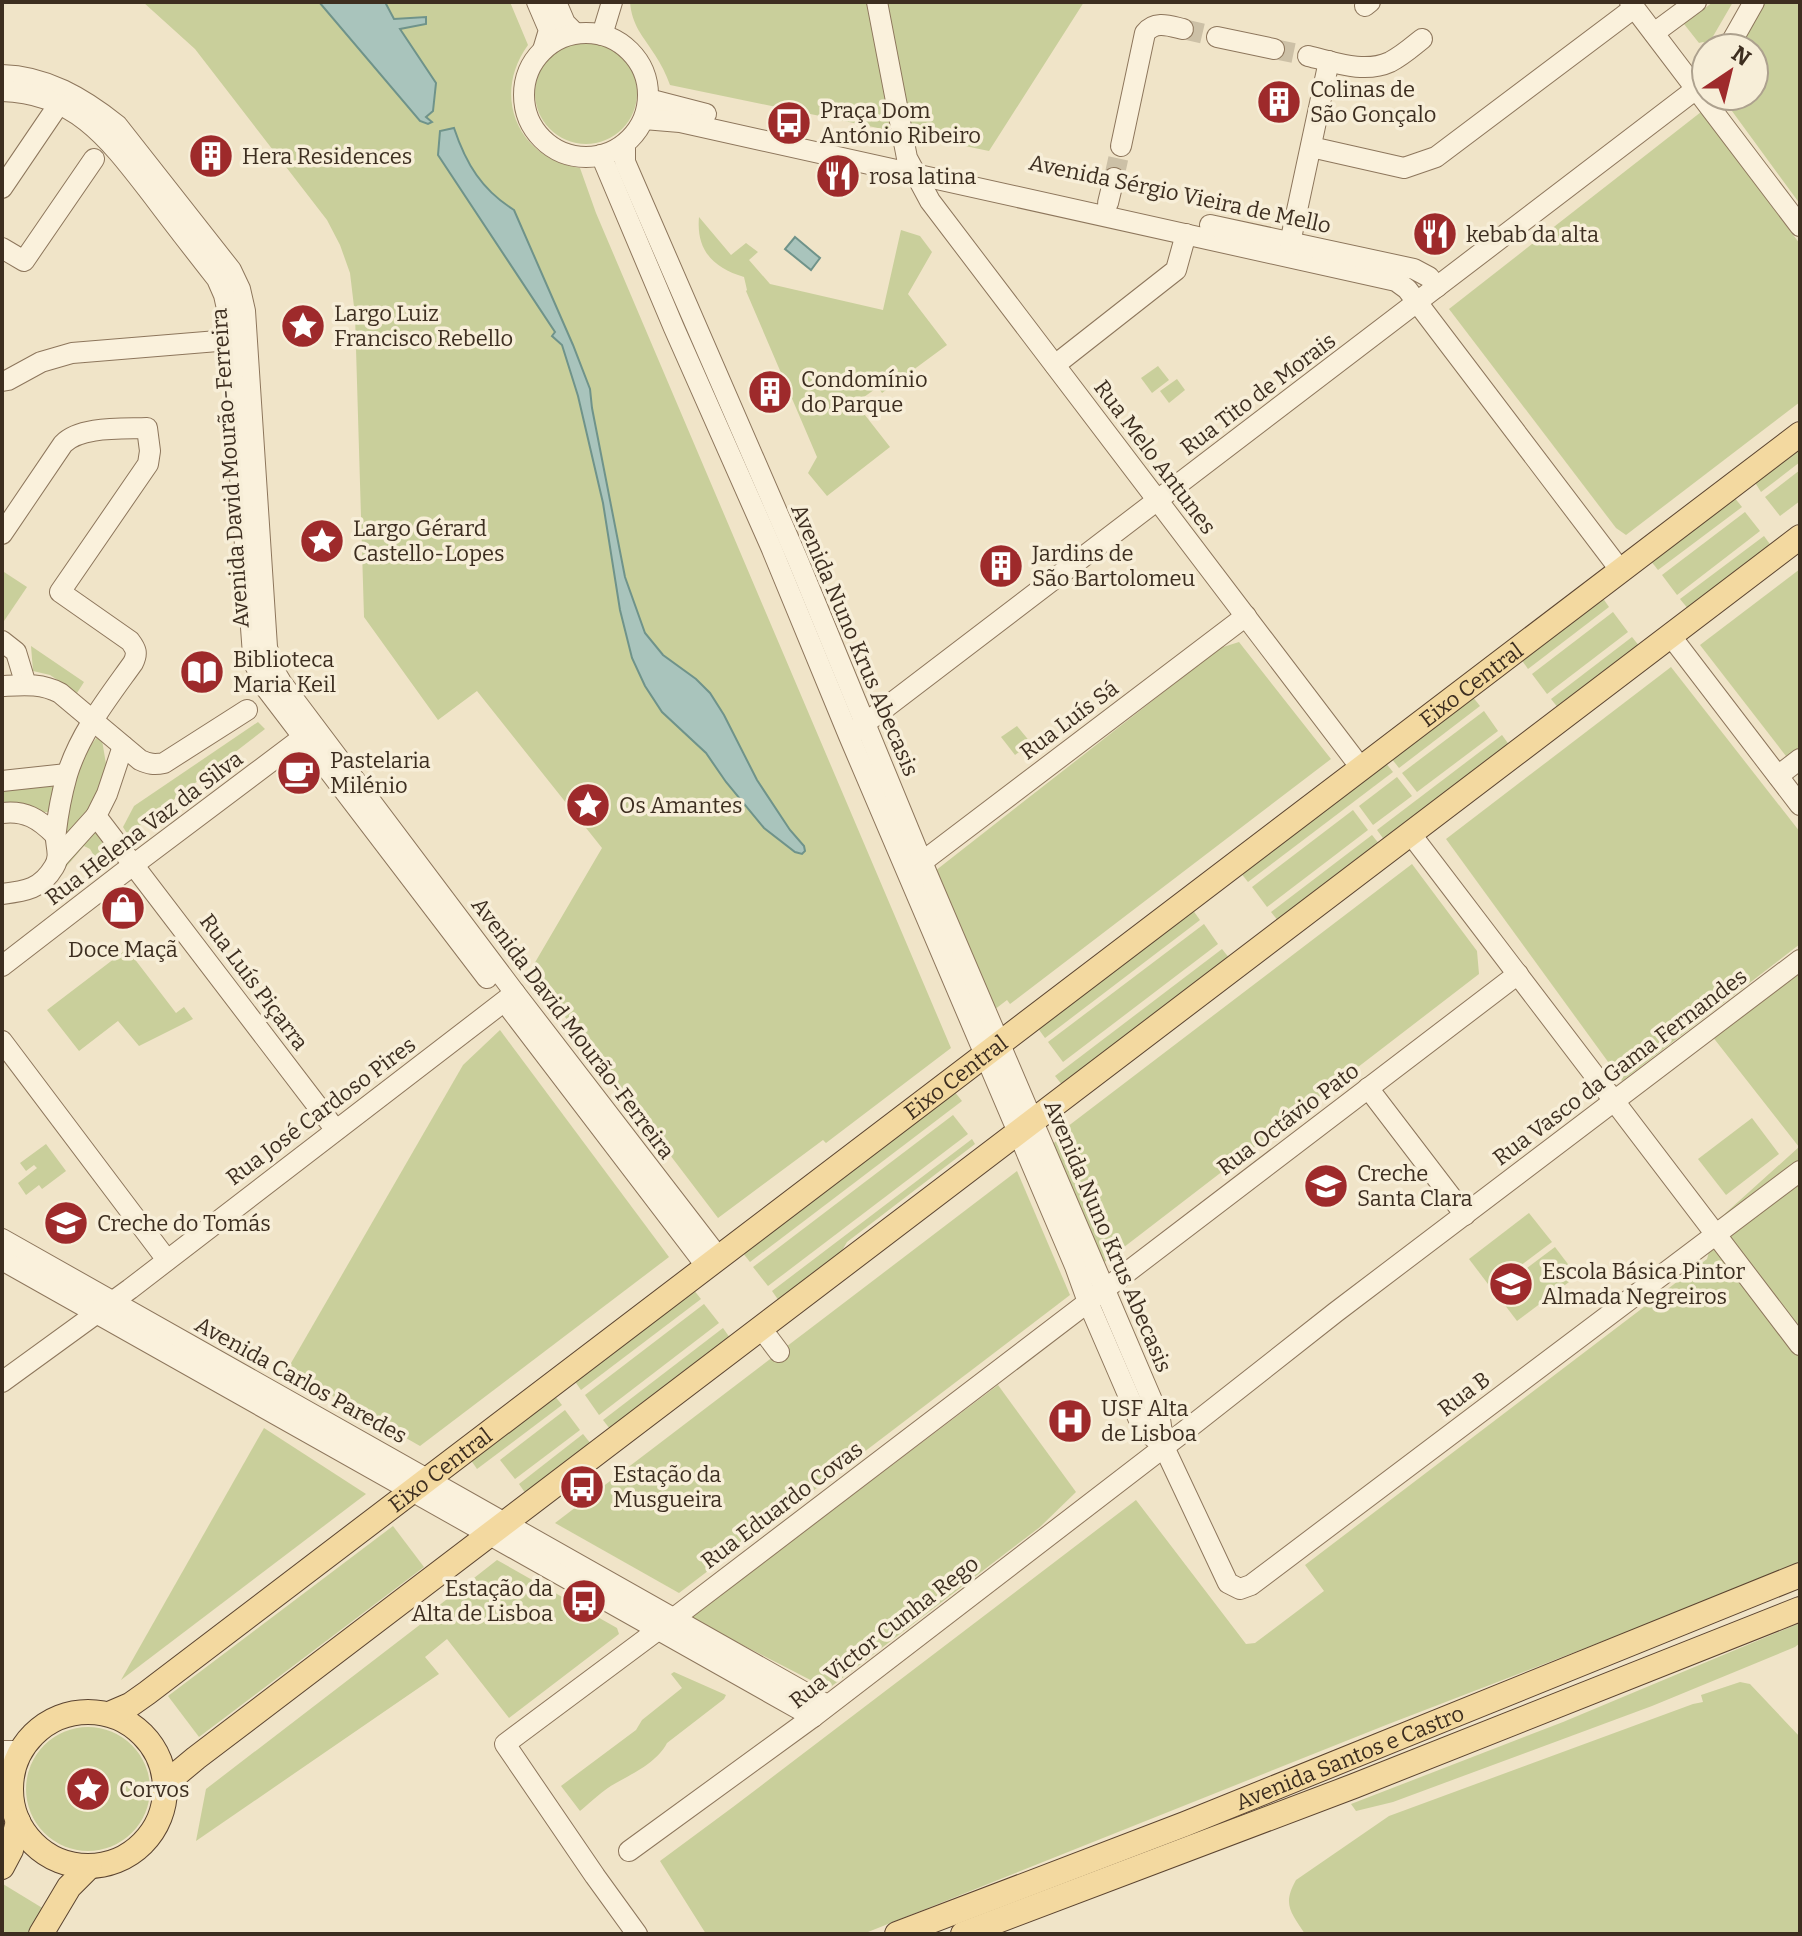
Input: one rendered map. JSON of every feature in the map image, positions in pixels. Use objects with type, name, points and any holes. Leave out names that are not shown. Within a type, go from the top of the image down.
[{"type":"main road","name":"Eixo Central","points":[[109,1714],[139,1699],[1800,434]]},
{"type":"main road","points":[[166,1789],[178,1773],[196,1758],[1800,537]]},
{"type":"main road","name":"Avenida Santos e Castro","points":[[897,1934],[1185,1824],[1800,1575]]},
{"type":"main road","name":"Avenida Santos e Castro","points":[[963,1934],[1354,1786],[1800,1609]]},
{"type":"main road","points":[[85,1711],[109,1714],[136,1728],[150,1742],[163,1769],[166,1789],[164,1806],[159,1822],[143,1843],[123,1858],[107,1864],[73,1865],[50,1856],[31,1841],[18,1821],[7,1778],[14,1766],[12,1751],[40,1728],[61,1716],[85,1711]]},
{"type":"main road","points":[[2,1867],[11,1850],[18,1821]]},
{"type":"main road","points":[[41,1934],[69,1887],[90,1866]]},
{"type":"street","points":[[537,2],[549,30],[543,50],[527,72],[523,100],[531,125],[549,146],[574,156],[601,155],[625,144],[646,109],[646,78],[637,59],[622,44],[602,35],[575,33],[543,50]]},
{"type":"street","points":[[556,2],[565,23],[575,33]]},
{"type":"street","points":[[602,35],[612,2]]},
{"type":"street","name":"Rua Melo Antunes","points":[[877,2],[911,166],[930,201],[1361,768]]},
{"type":"street","points":[[1654,33],[1696,2]]},
{"type":"street","points":[[1737,32],[1754,2]]},
{"type":"street","points":[[1311,147],[1404,168],[1436,157],[1632,5],[1690,72]]},
{"type":"street","points":[[1121,146],[1145,33],[1155,25],[1183,29]]},
{"type":"street","points":[[1217,37],[1274,49]]},
{"type":"street","points":[[1308,56],[1365,68],[1394,60],[1422,39]]},
{"type":"street","points":[[1290,243],[1329,61]]},
{"type":"street","name":"Avenida David Mourão-Ferreira","points":[[2,75],[39,80],[67,91],[117,125],[231,270],[245,311],[238,340]]},
{"type":"street","name":"Avenida David Mourão-Ferreira","points":[[2,91],[38,96],[59,104],[91,124],[111,143],[217,279],[238,340],[267,647],[272,667],[310,733],[713,1262]]},
{"type":"street","name":"Rua Tito de Morais","points":[[849,736],[1690,92]]},
{"type":"street","points":[[2,188],[59,104]]},
{"type":"street","name":"Avenida Sérgio Vieira de Mello","points":[[646,109],[1414,269],[1429,277],[1437,287]]},
{"type":"street","points":[[1721,112],[1800,226]]},
{"type":"street","name":"Avenida Nuno Krus Abecasis","points":[[625,144],[625,162],[866,723],[922,862],[1025,1127],[1088,1302],[1142,1427],[1164,1447]]},
{"type":"street","name":"Avenida Nuno Krus Abecasis","points":[[601,155],[771,547],[849,736],[993,1050]]},
{"type":"street","points":[[2,248],[24,261],[94,159]]},
{"type":"street","name":"Avenida Sérgio Vieira de Mello","points":[[911,166],[1186,234],[1396,281],[1407,289],[1621,571]]},
{"type":"street","points":[[1108,203],[1114,178]]},
{"type":"street","points":[[1055,365],[1176,270],[1186,234]]},
{"type":"street","points":[[2,381],[41,362],[72,353],[238,340]]},
{"type":"street","points":[[2,534],[70,436],[82,432],[147,428],[148,464],[60,592],[130,641],[136,649],[136,656],[92,720],[67,774],[55,835],[59,857]]},
{"type":"street","name":"Rua Luís Sá","points":[[922,862],[1246,616]]},
{"type":"street","points":[[1670,635],[1800,805]]},
{"type":"street","points":[[2,641],[16,652],[26,685]]},
{"type":"street","points":[[2,686],[40,685],[51,688],[123,746],[148,764],[156,765],[164,763],[247,710]]},
{"type":"street","name":"Rua Helena Vaz da Silva","points":[[2,966],[310,733]]},
{"type":"street","points":[[2,894],[35,888],[46,878],[59,857],[96,816],[123,746]]},
{"type":"street","points":[[1778,776],[1800,759]]},
{"type":"street","points":[[2,781],[67,774]]},
{"type":"street","points":[[2,813],[25,813],[39,820],[55,835]]},
{"type":"street","name":"Rua Luís Piçarra","points":[[96,816],[335,1129]]},
{"type":"street","points":[[1410,833],[1800,1345]]},
{"type":"street","name":"Rua Vasco da Gama Fernandes","points":[[1164,1447],[1336,1312],[1800,960]]},
{"type":"street","name":"Rua Octávio Pato","points":[[1088,1302],[1518,974]]},
{"type":"street","name":"Rua José Cardoso Pires","points":[[2,1382],[167,1260],[510,997]]},
{"type":"street","points":[[2,1041],[167,1260]]},
{"type":"street","points":[[1368,1088],[1465,1215]]},
{"type":"street","name":"Avenida Nuno Krus Abecasis","points":[[1025,1127],[1105,1289],[1160,1419],[1164,1447]]},
{"type":"street","name":"Rua B","points":[[1164,1447],[1228,1583],[1240,1589],[1251,1585],[1800,1171]]},
{"type":"street","name":"Avenida Carlos Paredes","points":[[2,1239],[104,1307],[820,1711]]},
{"type":"street","name":"Avenida Carlos Paredes","points":[[2,1260],[104,1307]]},
{"type":"street","name":"Rua Eduardo Covas","points":[[637,1934],[505,1744],[1088,1302]]},
{"type":"street","points":[[761,1328],[779,1352]]},
{"type":"street","name":"Rua Victor Cunha Rego","points":[[629,1851],[820,1711],[1164,1447]]},
{"type":"green space","points":[[143,2],[510,2],[528,45],[517,65],[512,84],[512,104],[517,122],[527,139],[541,152],[558,162],[580,168],[596,213],[951,1048],[826,1143],[823,1140],[718,1218],[530,971],[602,848],[477,691],[438,720],[364,617],[355,315],[350,273],[340,245],[327,220],[195,49]]},
{"type":"green space","points":[[630,2],[1084,2],[989,151],[670,85],[636,24]]},
{"type":"green space","points":[[1713,2],[1733,2],[1716,32],[1690,32],[1684,24]]},
{"type":"green space","points":[[1765,2],[1800,2],[1800,204],[1733,112],[1770,112],[1770,32],[1748,32]]},
{"type":"green space","points":[[586,42],[605,46],[622,57],[633,74],[637,93],[633,112],[622,129],[605,140],[586,144],[567,140],[550,129],[539,112],[535,93],[539,74],[550,57],[567,46]]},
{"type":"green space","points":[[1701,112],[1800,244],[1800,402],[1626,535],[1616,528],[1449,309]]},
{"type":"green space","points":[[699,217],[731,255],[746,243],[758,252],[749,260],[770,284],[883,310],[901,230],[920,236],[932,252],[908,294],[947,345],[882,393],[878,387],[864,397],[868,404],[861,410],[890,447],[827,496],[808,473],[817,457],[746,291],[744,277],[724,269],[709,256],[701,239]]},
{"type":"green space","points":[[1158,366],[1169,380],[1152,393],[1141,378]]},
{"type":"green space","points":[[1177,379],[1185,390],[1169,403],[1160,391]]},
{"type":"green space","points":[[1800,446],[1800,462],[1761,492],[1754,481]]},
{"type":"green space","points":[[1800,470],[1800,501],[1780,516],[1765,497]]},
{"type":"green space","points":[[1734,497],[1742,507],[1658,570],[1650,560]]},
{"type":"green space","points":[[1745,512],[1760,531],[1677,595],[1662,575]]},
{"type":"green space","points":[[1764,536],[1772,547],[1689,610],[1680,599]]},
{"type":"green space","points":[[1800,569],[1800,751],[1789,760],[1700,645]]},
{"type":"green space","points":[[4,572],[27,587],[2,624],[2,575]]},
{"type":"green space","points":[[1602,597],[1609,607],[1528,669],[1521,659]]},
{"type":"green space","points":[[1613,612],[1628,632],[1547,694],[1532,674]]},
{"type":"green space","points":[[1632,637],[1640,647],[1559,709],[1551,699]]},
{"type":"green space","points":[[1239,642],[1331,759],[1010,1004],[1007,1000],[994,1010],[935,871],[1220,648]]},
{"type":"green space","points":[[31,646],[84,682],[77,693],[50,675],[33,671]]},
{"type":"green space","points":[[1671,667],[1800,832],[1800,944],[1622,1081],[1446,839]]},
{"type":"green space","points":[[1472,696],[1480,706],[1399,768],[1391,758]]},
{"type":"green space","points":[[1484,711],[1498,731],[1417,792],[1402,773]]},
{"type":"green space","points":[[258,722],[265,729],[128,835],[123,827],[134,806]]},
{"type":"green space","points":[[1017,726],[1031,743],[1015,755],[1001,737]]},
{"type":"green space","points":[[1502,735],[1510,746],[1385,841],[1377,830]]},
{"type":"green space","points":[[98,736],[102,740],[107,770],[98,796],[65,839],[61,832],[74,781],[84,757]]},
{"type":"green space","points":[[1385,762],[1393,772],[1248,882],[1240,872]]},
{"type":"green space","points":[[1397,777],[1412,796],[1373,825],[1359,806]]},
{"type":"green space","points":[[50,783],[55,787],[49,812],[2,812],[2,789]]},
{"type":"green space","points":[[1353,810],[1368,830],[1267,907],[1252,887]]},
{"type":"green space","points":[[91,831],[98,832],[104,840],[104,851],[96,859],[84,846],[60,874],[56,873]]},
{"type":"green space","points":[[1372,835],[1380,845],[1279,922],[1271,912]]},
{"type":"green space","points":[[1412,864],[1477,951],[1479,974],[1102,1264],[1051,1145],[1065,1135],[1063,1130]]},
{"type":"green space","points":[[1192,909],[1200,920],[1045,1038],[1037,1027]]},
{"type":"green space","points":[[1204,924],[1218,944],[1063,1062],[1048,1042]]},
{"type":"green space","points":[[127,949],[176,1013],[184,1007],[193,1019],[139,1046],[118,1021],[79,1051],[47,1010]]},
{"type":"green space","points":[[1222,949],[1230,959],[1063,1086],[1055,1076]]},
{"type":"green space","points":[[1800,971],[1800,1564],[863,1934],[706,1934],[660,1861],[1136,1500],[1246,1644],[1255,1643],[1324,1591],[1305,1565],[1707,1259],[1718,1220],[1799,1147],[1712,1036]]},
{"type":"green space","points":[[500,1030],[669,1257],[420,1446],[287,1370],[463,1065]]},
{"type":"green space","points":[[954,1091],[962,1101],[750,1262],[742,1252]]},
{"type":"green space","points":[[953,1115],[968,1134],[768,1286],[753,1267]]},
{"type":"green space","points":[[1752,1118],[1779,1154],[1726,1195],[1698,1159]]},
{"type":"green space","points":[[972,1139],[975,1144],[847,1242],[840,1254],[779,1301],[772,1291]]},
{"type":"green space","points":[[46,1144],[66,1171],[42,1189],[39,1185],[26,1195],[18,1183],[37,1168],[34,1165],[26,1171],[20,1163]]},
{"type":"green space","points":[[1017,1171],[1070,1295],[679,1593],[555,1523]]},
{"type":"green space","points":[[1529,1213],[1552,1242],[1491,1288],[1469,1259]]},
{"type":"green space","points":[[1555,1247],[1577,1276],[1517,1321],[1495,1292]]},
{"type":"green space","points":[[693,1289],[701,1299],[581,1390],[574,1380]]},
{"type":"green space","points":[[704,1304],[719,1323],[599,1415],[585,1395]]},
{"type":"green space","points":[[723,1328],[730,1338],[610,1429],[603,1420]]},
{"type":"green space","points":[[998,1385],[1076,1492],[1040,1527],[828,1689],[690,1618]]},
{"type":"green space","points":[[554,1395],[562,1405],[477,1469],[470,1459]]},
{"type":"green space","points":[[565,1410],[580,1430],[515,1479],[500,1460]]},
{"type":"green space","points":[[264,1428],[366,1494],[121,1680]]},
{"type":"green space","points":[[583,1434],[591,1444],[526,1494],[519,1484]]},
{"type":"green space","points":[[393,1526],[424,1567],[199,1737],[168,1696]]},
{"type":"green space","points":[[497,1560],[617,1628],[619,1634],[509,1718],[447,1639],[425,1657],[439,1674],[196,1841],[206,1789],[430,1617],[428,1614]]},
{"type":"green space","points":[[1800,1623],[1800,1643],[1795,1647],[1652,1706],[1393,1802],[1356,1811],[1351,1804],[1563,1722]]},
{"type":"green space","points":[[674,1672],[726,1695],[667,1743],[651,1761],[606,1789],[580,1811],[561,1786],[636,1730],[642,1720],[682,1688],[671,1674]]},
{"type":"green space","points":[[1740,1682],[1750,1684],[1800,1737],[1800,1934],[1305,1934],[1292,1914],[1289,1902],[1296,1880],[1389,1816],[1703,1702],[1701,1695]]},
{"type":"green space","points":[[88,1727],[112,1732],[132,1745],[145,1765],[150,1789],[145,1813],[132,1833],[112,1846],[88,1851],[64,1846],[44,1833],[31,1813],[26,1789],[31,1765],[44,1745],[64,1732]]},
{"type":"green space","points":[[3,1884],[44,1909],[29,1934],[2,1934]]},
{"type":"water","points":[[319,2],[385,2],[394,19],[426,17],[426,24],[400,29],[436,83],[433,111],[426,117],[432,122],[420,121]]},
{"type":"water","points":[[454,128],[476,175],[493,194],[514,210],[590,389],[625,577],[645,633],[663,655],[710,693],[757,780],[804,846],[802,854],[764,828],[706,753],[662,712],[645,686],[632,658],[620,610],[603,503],[578,396],[562,345],[552,336],[555,332],[438,155],[440,131]]},
{"type":"water","points":[[795,237],[820,258],[811,270],[785,249]]},
{"type":"tunnel","points":[[1183,29],[1217,37]]},
{"type":"tunnel","points":[[1274,49],[1308,56]]},
{"type":"tunnel","points":[[1114,178],[1121,146]]},
{"type":"place","name":"Colinas de São Gonçalo","points":[[1279,102]]},
{"type":"place","name":"Praça Dom António Ribeiro","points":[[789,123]]},
{"type":"place","name":"Hera Residences","points":[[211,156]]},
{"type":"place","name":"rosa latina","points":[[838,176]]},
{"type":"place","name":"kebab da alta","points":[[1435,234]]},
{"type":"place","name":"Largo Luiz Francisco Rebello","points":[[303,326]]},
{"type":"place","name":"Condomínio do Parque","points":[[770,392]]},
{"type":"place","name":"Largo Gérard Castello-Lopes","points":[[322,541]]},
{"type":"place","name":"Jardins de São Bartolomeu","points":[[1001,566]]},
{"type":"place","name":"Biblioteca Maria Keil","points":[[202,672]]},
{"type":"place","name":"Pastelaria Milénio","points":[[299,773]]},
{"type":"place","name":"Os Amantes","points":[[588,805]]},
{"type":"place","name":"Doce Maçã","points":[[123,908]]},
{"type":"place","name":"Creche Santa Clara","points":[[1326,1186]]},
{"type":"place","name":"Creche do Tomás","points":[[66,1223]]},
{"type":"place","name":"Escola Básica Pintor Almada Negreiros","points":[[1511,1284]]},
{"type":"place","name":"USF Alta de Lisboa","points":[[1070,1421]]},
{"type":"place","name":"Estação da Musgueira","points":[[582,1487]]},
{"type":"place","name":"Estação da Alta de Lisboa","points":[[584,1601]]},
{"type":"place","name":"Corvos","points":[[88,1789]]}]
